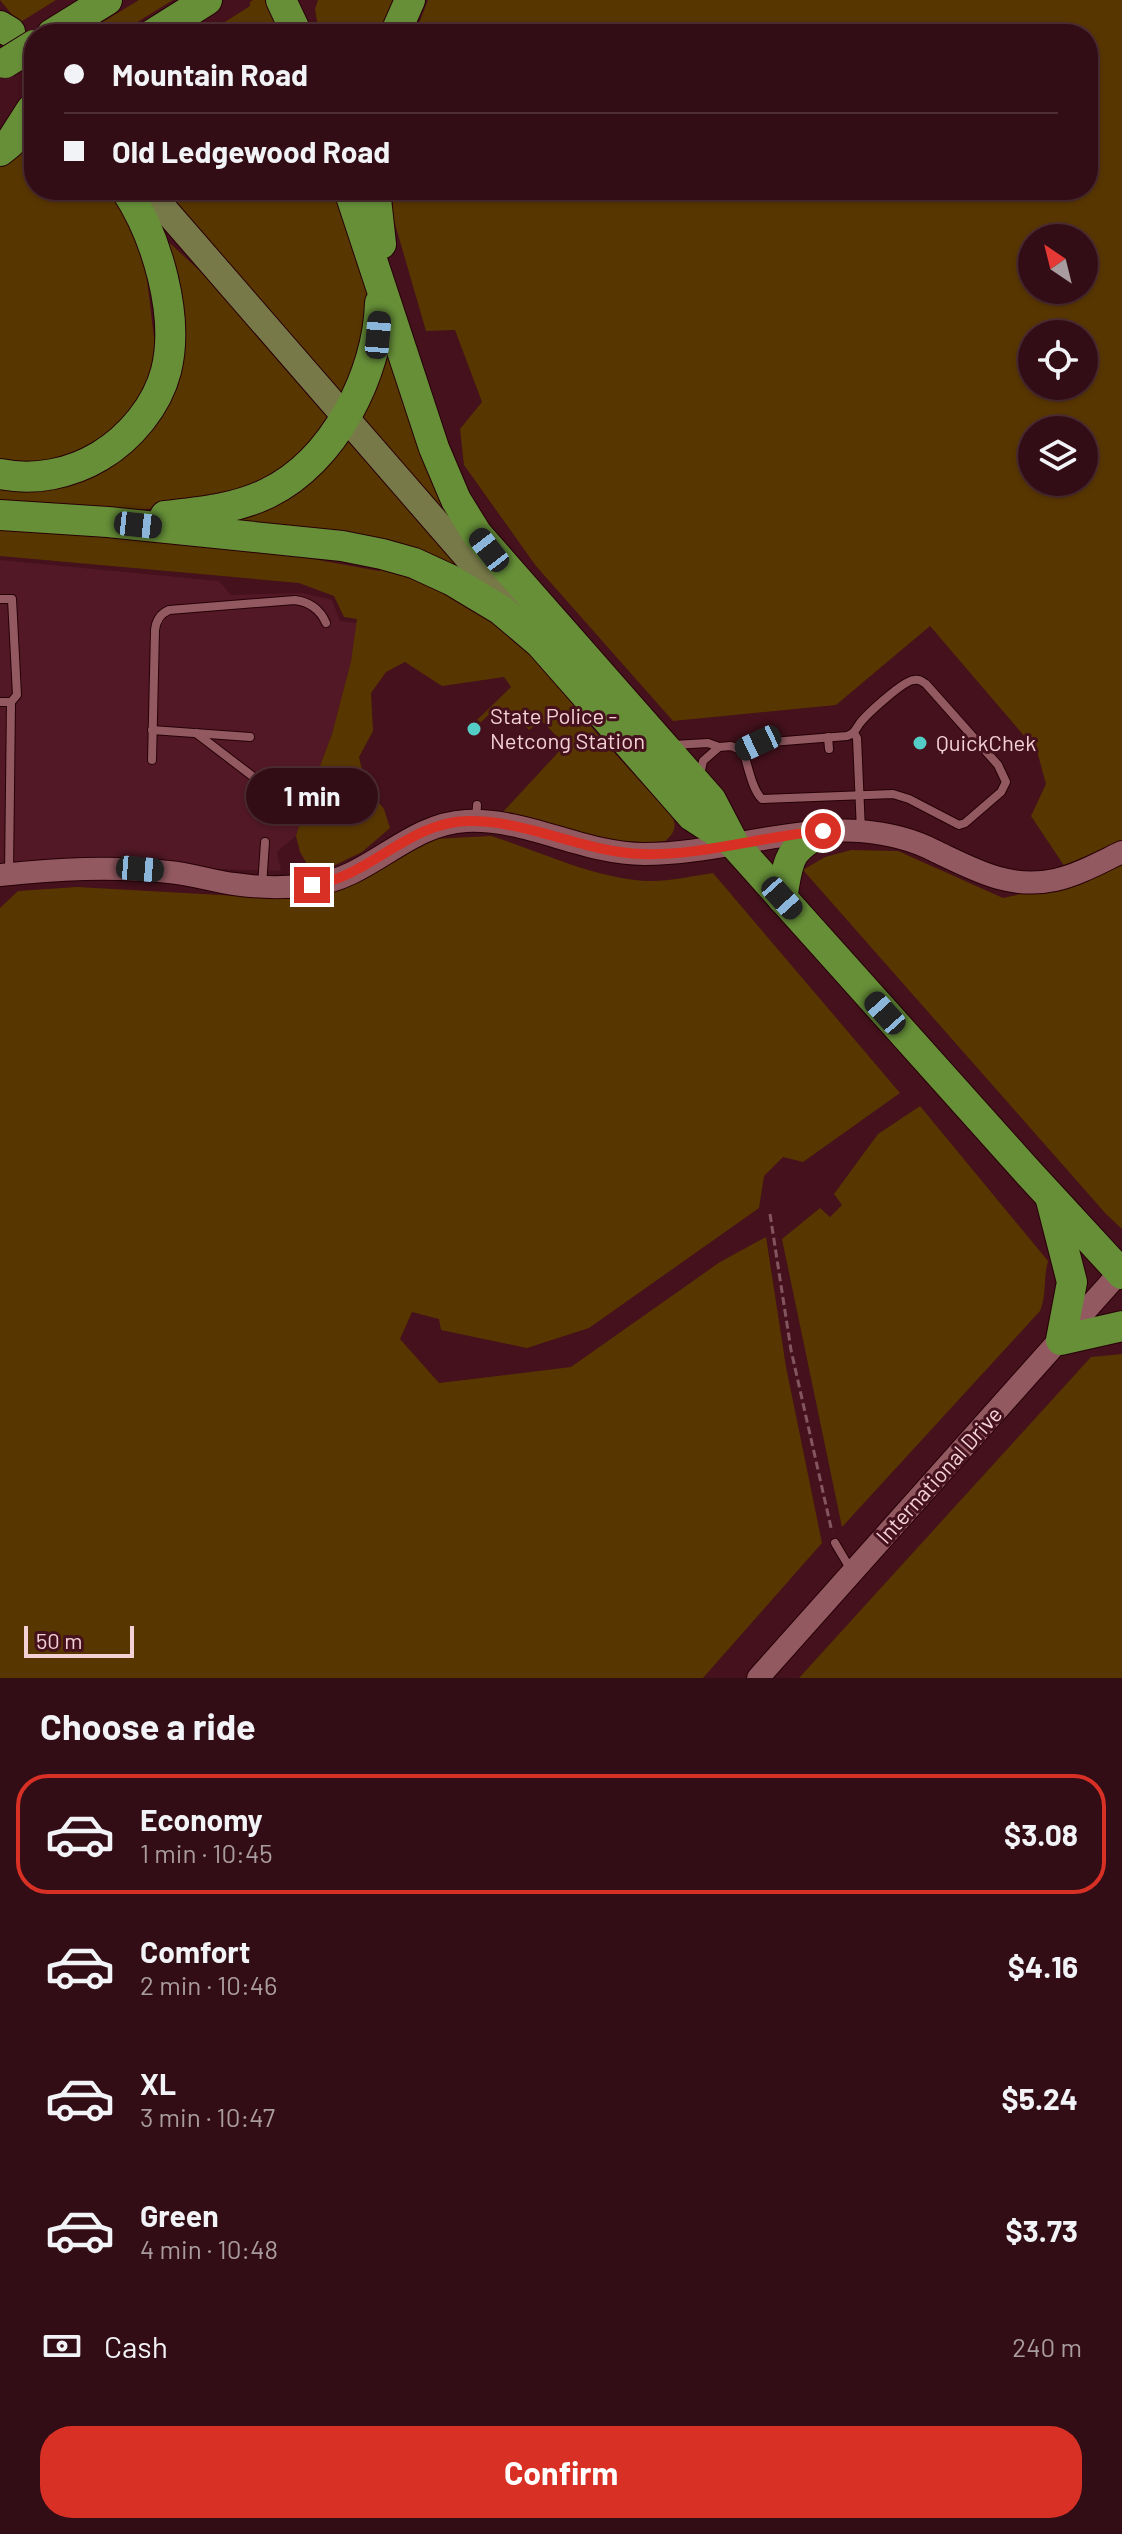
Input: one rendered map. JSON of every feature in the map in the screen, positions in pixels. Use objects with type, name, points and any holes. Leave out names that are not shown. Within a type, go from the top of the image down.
[{"type":"highway","points":[[68,24],[107,0]]},
{"type":"highway","points":[[169,24],[207,0]]},
{"type":"highway","points":[[281,0],[292,24]]},
{"type":"highway","points":[[399,24],[410,0]]},
{"type":"highway","points":[[11,31],[13,63]]},
{"type":"highway","points":[[0,129],[24,114]]},
{"type":"highway","points":[[0,151],[10,143],[24,122]]},
{"type":"highway","points":[[0,474],[29,477],[49,475],[85,464],[111,449],[131,431],[158,393],[169,354],[170,327],[164,287],[149,236],[131,200]]},
{"type":"highway","points":[[352,200],[434,448],[466,518],[489,550],[711,800],[734,844],[1121,1273]]},
{"type":"highway","points":[[108,522],[205,512],[238,504],[266,494],[293,478],[312,461],[345,416],[363,382],[375,348],[382,250],[376,200]]},
{"type":"highway","points":[[0,515],[108,522],[342,546],[414,563],[472,591],[501,610],[540,643],[692,816],[734,844]]},
{"type":"highway","points":[[782,898],[790,856],[800,845],[823,831]]},
{"type":"highway","points":[[1051,1197],[1072,1282],[1061,1340],[1122,1326]]},
{"type":"main road","points":[[157,200],[540,643]]},
{"type":"street","points":[[5,874],[100,867],[174,872],[234,884],[298,887],[325,884],[351,873],[427,829],[476,813],[499,824],[573,843],[641,854],[823,831],[861,832],[910,841],[994,878],[1021,882],[1056,880],[1122,852]]},
{"type":"street","name":"International Drive","points":[[758,1678],[1121,1273]]},
{"type":"lane","points":[[0,599],[12,599],[17,695],[11,702],[5,874]]},
{"type":"lane","points":[[152,760],[155,630],[164,612],[295,600],[316,607],[326,623]]},
{"type":"lane","points":[[918,680],[926,684],[987,753],[1006,782],[1001,792],[962,825],[897,794],[806,797],[782,794],[765,800],[756,794],[743,751],[758,743],[854,733],[861,722],[903,685],[918,680]]},
{"type":"lane","points":[[0,702],[11,702]]},
{"type":"lane","points":[[152,730],[250,737]]},
{"type":"lane","points":[[196,733],[281,798]]},
{"type":"lane","points":[[854,733],[857,738],[861,832]]},
{"type":"lane","points":[[652,734],[674,745],[708,743],[743,751]]},
{"type":"lane","points":[[828,737],[829,749]]},
{"type":"lane","points":[[803,740],[804,751]]},
{"type":"lane","points":[[778,742],[779,753]]},
{"type":"lane","points":[[701,788],[701,766],[706,757],[719,747]]},
{"type":"lane","points":[[832,785],[832,796]]},
{"type":"lane","points":[[806,787],[806,797]]},
{"type":"lane","points":[[262,886],[265,842]]},
{"type":"lane","points":[[835,1543],[852,1572]]},
{"type":"path","points":[[770,1214],[791,1350],[835,1543]]},
{"type":"shaded area","points":[[0,0],[56,0],[19,23]]},
{"type":"shaded area","points":[[139,0],[173,0],[134,24],[99,24]]},
{"type":"shaded area","points":[[268,0],[279,24],[222,24],[250,6],[250,2]]},
{"type":"shaded area","points":[[318,0],[402,0],[391,24],[317,24],[315,9]]},
{"type":"shaded area","points":[[428,0],[1122,0],[1122,1229],[803,870],[825,857],[851,850],[898,851],[1003,898],[1075,882],[1031,816],[1046,784],[1037,751],[930,626],[836,705],[673,721],[536,566],[464,465],[460,429],[482,402],[455,330],[426,331],[393,217],[393,200],[1098,200],[1098,24],[419,24]]},
{"type":"shaded area","points":[[23,147],[24,200],[119,200],[145,263],[155,346],[154,375],[123,426],[74,459],[0,465],[0,166]]},
{"type":"shaded area","points":[[169,200],[340,200],[368,280],[371,310],[344,398]]},
{"type":"shaded area","points":[[163,237],[222,291],[331,414],[322,434],[262,486],[162,508],[128,510],[0,505],[0,482],[34,485],[166,393]]},
{"type":"shaded area","points":[[383,344],[466,537],[357,413]]},
{"type":"shaded area","points":[[343,434],[476,579],[209,521]]},
{"type":"shaded area","points":[[0,525],[302,557],[379,571],[385,564],[475,604],[543,666],[597,734],[671,815],[675,826],[673,832],[665,841],[623,842],[501,814],[565,745],[541,720],[529,730],[507,707],[500,713],[495,709],[480,723],[477,720],[511,687],[504,677],[442,686],[405,662],[386,672],[371,693],[373,731],[359,757],[366,787],[384,809],[390,828],[362,852],[331,867],[307,864],[296,836],[332,734],[351,661],[357,619],[344,617],[334,596],[299,583],[0,556]]},
{"type":"shaded area","points":[[0,560],[219,581],[231,595],[302,593],[332,600],[340,621],[357,623],[351,661],[332,734],[296,836],[277,852],[281,871],[106,859],[0,864]]},
{"type":"shaded area","points":[[491,836],[611,876],[659,881],[713,873],[900,1093],[803,1162],[783,1157],[764,1176],[759,1208],[589,1328],[527,1348],[441,1330],[439,1319],[412,1312],[400,1339],[439,1383],[571,1367],[720,1262],[766,1237],[786,1367],[822,1543],[703,1678],[0,1678],[0,908],[18,891],[77,887],[308,900],[379,870],[433,839]]},
{"type":"shaded area","points":[[920,1106],[1048,1261],[1044,1299],[1040,1311],[842,1527],[782,1239],[820,1208],[830,1217],[842,1205],[834,1194],[878,1134]]},
{"type":"shaded area","points":[[1122,1354],[1122,1678],[799,1678],[1091,1357]]},
{"type":"place","name":"State Police - Netcong Station","points":[[474,729]]},
{"type":"place","name":"QuickChek","points":[[920,743]]},
{"type":"route","points":[[312,885],[325,884],[351,873],[427,829],[468,821],[499,824],[573,843],[641,854],[687,851],[823,831]]}]
